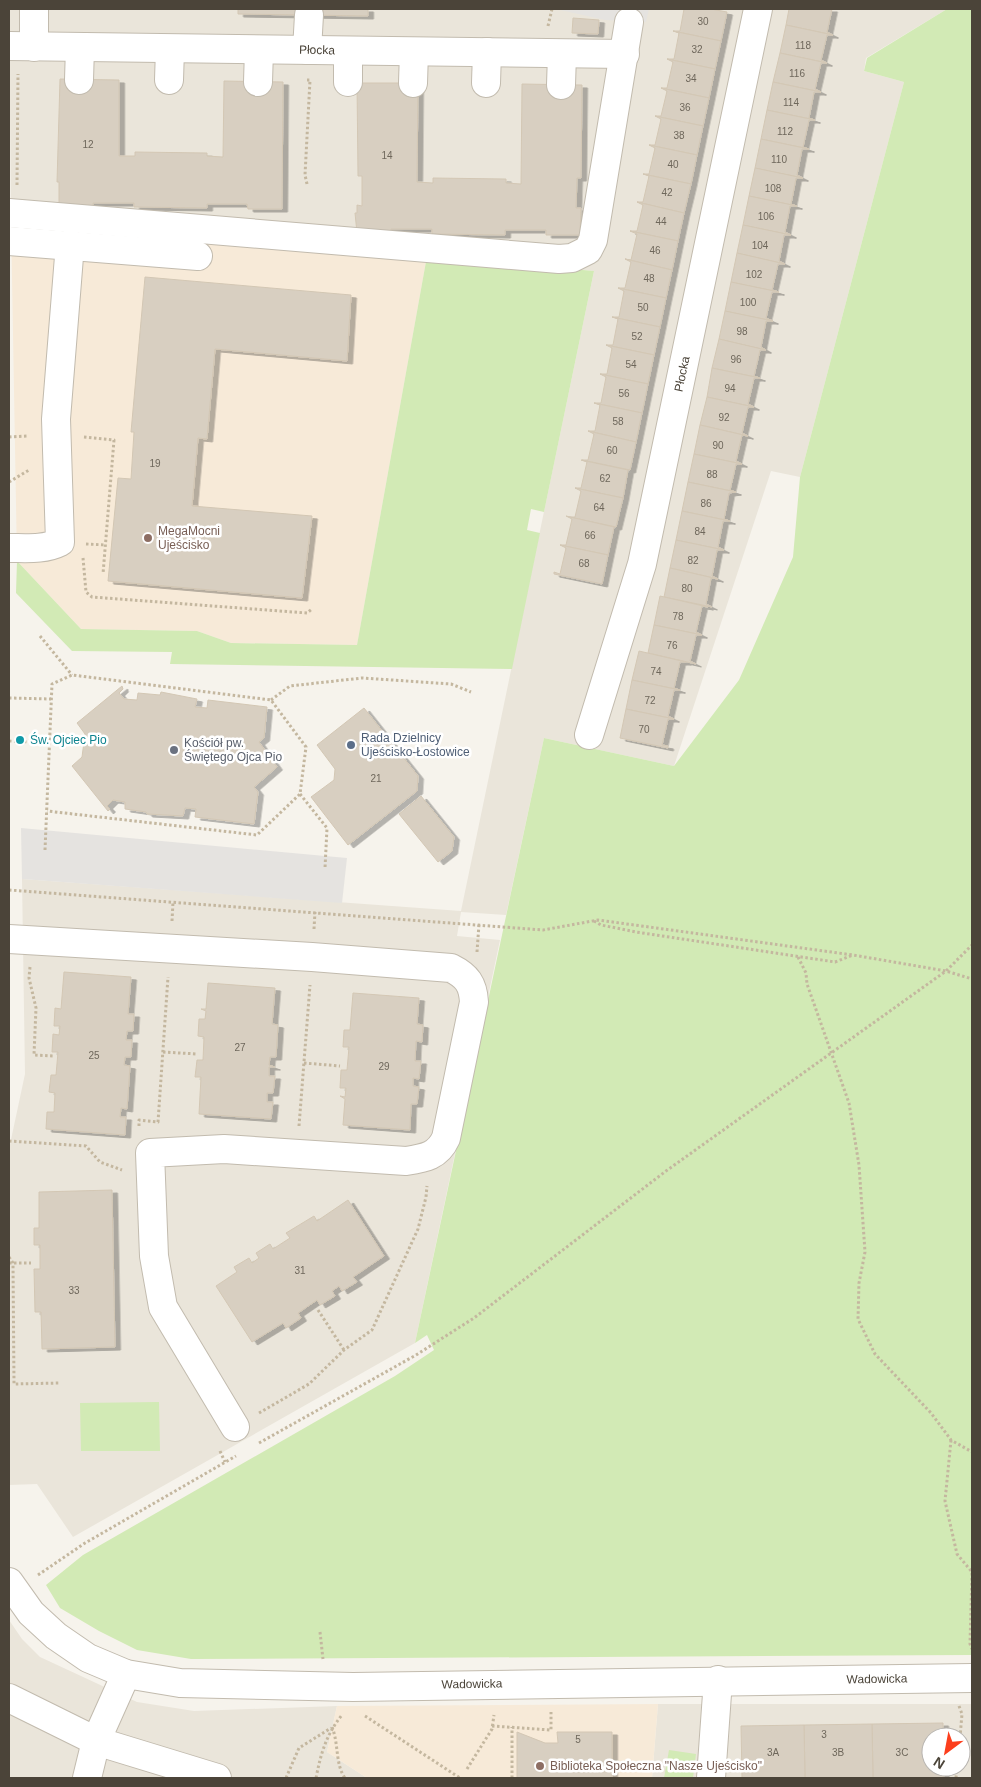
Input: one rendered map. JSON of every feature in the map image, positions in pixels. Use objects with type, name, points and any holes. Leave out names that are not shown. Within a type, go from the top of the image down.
[{"type":"street","points":[[20,54],[34,9]]},
{"type":"street","name":"Płocka","points":[[590,735],[642,564],[758,9]]},
{"type":"street","points":[[307,50],[309,15]]},
{"type":"street","points":[[13,213],[559,259],[572,258],[588,250],[593,240],[629,22]]},
{"type":"street","points":[[79,80],[80,47]]},
{"type":"street","name":"Płocka","points":[[20,54],[80,47],[624,54]]},
{"type":"street","points":[[169,80],[170,48]]},
{"type":"street","points":[[258,82],[259,50]]},
{"type":"street","points":[[348,51],[348,82]]},
{"type":"street","points":[[413,83],[414,52]]},
{"type":"street","points":[[486,52],[486,83]]},
{"type":"street","points":[[561,85],[562,54]]},
{"type":"street","points":[[9,241],[70,244],[198,256]]},
{"type":"street","points":[[9,548],[40,548],[52,546],[60,542],[56,435],[70,244]]},
{"type":"street","points":[[20,940],[312,956],[452,968],[470,982],[473,988],[474,1002],[446,1138],[441,1148],[428,1158],[406,1161],[224,1149],[150,1153],[154,1256],[163,1307],[235,1427]]},
{"type":"street","name":"Wadowicka","points":[[11,1586],[31,1613],[56,1636],[88,1658],[126,1674],[189,1684],[353,1686],[718,1680],[964,1688]]},
{"type":"street","points":[[87,1778],[96,1741],[126,1674]]},
{"type":"street","points":[[711,1778],[718,1680]]},
{"type":"street","points":[[9,1698],[96,1741],[216,1778]]},
{"type":"path","points":[[13,213],[20,54]]},
{"type":"path","points":[[307,184],[305,175],[309,80]]},
{"type":"path","points":[[9,437],[56,435],[114,440],[103,574]]},
{"type":"path","points":[[83,553],[86,592],[92,597],[307,613],[312,610]]},
{"type":"path","points":[[40,636],[72,675]]},
{"type":"path","points":[[45,850],[52,684],[72,675],[270,700],[290,686],[362,678],[451,684],[471,692]]},
{"type":"path","points":[[9,698],[51,699]]},
{"type":"path","points":[[47,811],[257,835],[300,794],[306,747],[270,700]]},
{"type":"path","points":[[9,741],[49,743]]},
{"type":"path","points":[[300,794],[327,828],[325,868]]},
{"type":"path","points":[[9,890],[543,930],[593,921],[853,955],[946,971],[972,979]]},
{"type":"path","points":[[155,1122],[158,1122],[173,902]]},
{"type":"path","points":[[299,1132],[315,912]]},
{"type":"path","points":[[593,921],[601,925],[636,932],[835,962],[853,955]]},
{"type":"path","points":[[20,940],[36,1008],[34,1055],[52,1056]]},
{"type":"path","points":[[258,1443],[416,1354],[474,1318],[666,1171],[834,1053],[946,971],[972,945]]},
{"type":"path","points":[[798,956],[834,1053],[849,1103],[859,1166],[865,1252],[859,1283],[858,1319],[875,1354],[931,1413],[951,1440],[972,1452]]},
{"type":"path","points":[[163,1052],[197,1054]]},
{"type":"path","points":[[304,1063],[340,1066]]},
{"type":"path","points":[[9,1141],[86,1146],[100,1162],[117,1170],[134,1172],[150,1153]]},
{"type":"path","points":[[235,1427],[309,1384],[344,1350],[372,1330],[418,1229],[426,1197],[428,1158]]},
{"type":"path","points":[[9,1257],[11,1263],[14,1384],[59,1383]]},
{"type":"path","points":[[11,1263],[31,1263]]},
{"type":"path","points":[[318,1310],[344,1350]]},
{"type":"path","points":[[951,1440],[946,1501],[957,1554],[972,1572],[970,1644],[972,1649]]},
{"type":"path","points":[[11,1586],[241,1453]]},
{"type":"path","points":[[542,1712],[551,1711],[552,1683]]},
{"type":"path","points":[[961,1727],[964,1688]]},
{"type":"path","points":[[356,1711],[460,1778]]},
{"type":"path","points":[[492,1726],[551,1730],[551,1713]]},
{"type":"path","points":[[467,1769],[492,1726],[492,1715],[502,1714]]},
{"type":"path","points":[[512,1727],[512,1778]]},
{"type":"path","points":[[286,1778],[298,1748],[332,1728]]},
{"type":"path","points":[[316,1778],[322,1747],[332,1728]]},
{"type":"path","points":[[332,1728],[336,1737],[339,1765],[345,1778]]},
{"type":"shaded area","points":[[9,9],[947,9],[866,58],[864,71],[904,82],[800,477],[771,471],[674,766],[544,738],[506,915],[461,912],[457,936],[500,940],[415,1343],[73,1537],[37,1484],[9,1485],[9,1149],[25,1074],[22,879],[461,911],[594,271],[11,220]]},
{"type":"shaded area","points":[[556,9],[649,9],[646,22],[605,20]]},
{"type":"shaded area","points":[[11,220],[427,256],[357,645],[231,643],[197,631],[81,629],[17,561]]},
{"type":"shaded area","points":[[21,828],[347,858],[342,903],[22,879]]},
{"type":"shaded area","points":[[9,1620],[22,1639],[40,1657],[137,1702],[194,1711],[337,1706],[327,1752],[367,1778],[9,1778]]},
{"type":"shaded area","points":[[658,1704],[972,1704],[972,1778],[652,1778]]},
{"type":"shaded area","points":[[658,1704],[652,1778],[367,1778],[327,1752],[337,1706]]},
{"type":"green space","points":[[947,9],[972,9],[972,1655],[191,1659],[137,1650],[99,1631],[60,1608],[46,1585],[83,1555],[395,1376],[434,1350],[427,1335],[415,1343],[544,738],[674,766],[739,680],[793,557],[800,477],[904,82],[864,71],[867,58]]},
{"type":"green space","points":[[427,256],[594,271],[544,512],[531,509],[527,530],[540,533],[512,669],[170,664],[172,652],[72,651],[16,593],[17,561],[81,629],[197,631],[231,643],[357,645]]},
{"type":"green space","points":[[159,1402],[160,1451],[81,1451],[80,1403]]},
{"type":"green space","points":[[669,1750],[696,1754],[693,1778],[664,1778]]},
{"type":"building","points":[[238,9],[368,9],[368,16],[238,14]]},
{"type":"building","points":[[684,9],[711,9],[727,12],[721,41],[673,31],[680,31]]},
{"type":"building","points":[[789,9],[832,9],[827,32],[833,35],[786,25]]},
{"type":"building","points":[[573,18],[599,20],[598,34],[572,33]]},
{"type":"building","points":[[786,25],[833,35],[827,35],[821,60],[827,63],[780,53]]},
{"type":"building","points":[[673,31],[721,41],[715,69],[667,59],[674,59],[679,33]]},
{"type":"building","points":[[780,53],[827,63],[821,63],[815,89],[821,92],[773,82]]},
{"type":"building","points":[[667,59],[715,69],[709,98],[661,88],[667,88],[673,62]]},
{"type":"building","points":[[60,79],[119,80],[119,156],[135,156],[135,152],[207,153],[207,156],[223,157],[224,81],[283,82],[282,209],[248,209],[247,204],[207,204],[207,208],[134,207],[134,203],[93,203],[93,207],[59,206],[59,182],[57,182]]},
{"type":"building","points":[[773,82],[821,92],[814,92],[809,118],[815,120],[767,110]]},
{"type":"building","points":[[357,83],[418,83],[417,182],[433,183],[433,178],[506,179],[506,183],[521,184],[522,84],[582,85],[581,178],[577,178],[576,208],[581,208],[580,235],[546,235],[546,230],[505,230],[505,235],[432,234],[432,229],[391,229],[391,233],[357,233],[355,213],[357,213],[357,205],[362,206],[362,176],[358,176]]},
{"type":"building","points":[[661,88],[709,98],[703,126],[655,116],[661,116],[667,91]]},
{"type":"building","points":[[767,110],[815,120],[809,120],[803,147],[809,149],[761,139]]},
{"type":"building","points":[[655,116],[703,126],[697,155],[649,145],[655,145],[661,119]]},
{"type":"building","points":[[761,139],[809,149],[802,149],[797,175],[803,178],[755,168]]},
{"type":"building","points":[[649,145],[697,155],[691,184],[643,174],[649,174],[655,148]]},
{"type":"building","points":[[755,168],[803,178],[796,178],[791,204],[797,206],[749,196]]},
{"type":"building","points":[[643,174],[691,184],[684,213],[637,202],[643,202],[649,176]]},
{"type":"building","points":[[749,196],[797,206],[790,206],[785,232],[791,235],[743,225]]},
{"type":"building","points":[[637,202],[684,213],[678,241],[630,231],[637,231],[643,205]]},
{"type":"building","points":[[743,225],[791,235],[784,235],[779,261],[785,264],[737,253]]},
{"type":"building","points":[[630,231],[678,241],[672,270],[625,259],[631,260],[637,234]]},
{"type":"building","points":[[737,253],[785,264],[778,264],[772,290],[779,292],[731,282]]},
{"type":"building","points":[[625,259],[672,270],[666,298],[618,288],[625,288],[631,262]]},
{"type":"building","points":[[145,277],[351,295],[347,361],[215,349],[207,439],[198,438],[192,506],[312,516],[302,598],[108,581],[118,478],[131,479],[134,432],[131,432]]},
{"type":"building","points":[[731,282],[779,292],[772,292],[766,318],[773,321],[725,311]]},
{"type":"building","points":[[618,288],[666,298],[660,327],[612,317],[619,317],[624,291]]},
{"type":"building","points":[[725,311],[773,321],[766,321],[761,347],[766,350],[719,339]]},
{"type":"building","points":[[612,317],[660,327],[654,355],[606,345],[613,345],[618,319]]},
{"type":"building","points":[[719,339],[766,350],[760,350],[754,376],[760,378],[712,368]]},
{"type":"building","points":[[606,345],[654,355],[648,384],[600,374],[607,374],[612,348]]},
{"type":"building","points":[[712,368],[760,378],[754,378],[748,404],[754,407],[707,397]]},
{"type":"building","points":[[600,374],[648,384],[642,413],[594,403],[601,403],[606,377]]},
{"type":"building","points":[[707,397],[754,407],[748,407],[742,433],[748,436],[700,425]]},
{"type":"building","points":[[594,403],[642,413],[636,442],[588,431],[595,431],[600,405]]},
{"type":"building","points":[[700,425],[748,436],[742,435],[736,461],[742,464],[694,454]]},
{"type":"building","points":[[588,431],[636,442],[630,470],[582,460],[588,460],[594,434]]},
{"type":"building","points":[[694,454],[742,464],[736,464],[730,490],[736,492],[688,482]]},
{"type":"building","points":[[581,460],[628,470],[623,498],[575,488],[581,488],[587,462]]},
{"type":"building","points":[[688,482],[736,492],[729,493],[724,519],[730,521],[682,511]]},
{"type":"building","points":[[575,488],[623,498],[616,527],[569,517],[575,517],[581,491]]},
{"type":"building","points":[[682,511],[730,521],[723,521],[718,547],[724,550],[676,540]]},
{"type":"building","points":[[566,516],[614,527],[608,555],[560,545],[566,545],[572,519]]},
{"type":"building","points":[[676,540],[724,550],[717,550],[712,576],[718,579],[670,568]]},
{"type":"building","points":[[560,545],[608,555],[602,584],[554,574],[554,572],[560,574],[566,548]]},
{"type":"building","points":[[670,568],[718,579],[711,578],[706,604],[712,607],[664,597]]},
{"type":"building","points":[[660,596],[708,607],[702,606],[696,632],[702,635],[654,625]]},
{"type":"building","points":[[654,625],[702,635],[696,635],[690,661],[696,664],[648,653]]},
{"type":"building","points":[[639,651],[686,662],[680,662],[674,688],[680,690],[632,680]]},
{"type":"building","points":[[632,680],[680,690],[674,690],[668,716],[674,719],[626,709]]},
{"type":"building","name":"Kościół pw. Świętego Ojca Pio","points":[[122,686],[123,689],[119,693],[124,699],[137,700],[138,693],[160,695],[161,692],[197,699],[195,707],[207,708],[208,700],[267,707],[264,738],[259,742],[277,767],[254,787],[258,792],[254,824],[195,817],[196,809],[185,808],[183,816],[147,814],[146,812],[125,809],[125,802],[113,800],[107,806],[110,809],[108,811],[72,766],[82,757],[85,734],[77,723]]},
{"type":"building","points":[[364,708],[418,776],[417,791],[348,845],[311,797],[334,780],[335,769],[317,745]]},
{"type":"building","points":[[626,709],[674,719],[668,719],[662,745],[668,746],[668,748],[620,738]]},
{"type":"building","points":[[421,796],[454,837],[452,851],[438,862],[399,814]]},
{"type":"building","points":[[64,972],[131,977],[128,1014],[134,1014],[133,1031],[127,1031],[126,1040],[132,1040],[131,1057],[125,1057],[124,1065],[130,1066],[127,1109],[121,1108],[120,1117],[126,1117],[125,1135],[46,1129],[47,1112],[54,1112],[55,1093],[49,1092],[51,1075],[56,1075],[58,1052],[52,1052],[53,1034],[59,1035],[60,1026],[54,1026],[55,1008],[61,1009]]},
{"type":"building","points":[[208,983],[275,988],[272,1024],[278,1025],[276,1057],[270,1057],[269,1065],[275,1067],[269,1067],[269,1076],[275,1076],[273,1093],[267,1093],[267,1102],[273,1102],[271,1119],[199,1114],[201,1077],[195,1077],[197,1060],[203,1060],[204,1037],[198,1036],[199,1019],[205,1019],[206,1011],[201,1009],[206,1009]]},
{"type":"building","points":[[353,993],[419,998],[417,1024],[423,1025],[422,1042],[416,1041],[415,1061],[421,1061],[419,1079],[413,1078],[413,1086],[419,1087],[417,1104],[411,1104],[410,1130],[343,1125],[345,1099],[340,1096],[345,1097],[346,1088],[340,1088],[341,1070],[347,1070],[349,1047],[343,1047],[344,1030],[350,1030]]},
{"type":"building","points":[[112,1190],[115,1347],[42,1349],[41,1312],[35,1312],[34,1269],[40,1269],[40,1245],[34,1245],[34,1228],[39,1228],[39,1192]]},
{"type":"building","points":[[348,1200],[384,1256],[353,1277],[357,1282],[342,1291],[339,1286],[332,1291],[335,1296],[320,1305],[317,1300],[298,1313],[301,1318],[286,1328],[283,1323],[252,1342],[216,1286],[237,1272],[234,1267],[249,1258],[252,1263],[259,1258],[256,1253],[270,1244],[273,1249],[290,1238],[286,1233],[314,1216],[317,1221]]},
{"type":"building","points":[[943,1723],[943,1727],[921,1727],[921,1777],[944,1778],[873,1778],[872,1724]]},
{"type":"building","points":[[872,1724],[873,1778],[805,1778],[804,1725]]},
{"type":"building","points":[[804,1725],[805,1778],[742,1778],[741,1726]]},
{"type":"building","points":[[517,1732],[545,1743],[558,1743],[557,1732],[612,1732],[612,1778],[517,1778]]},
{"type":"place","name":"MegaMocni Ujeścisko","points":[[148,538]]},
{"type":"place","name":"Św. Ojciec Pio","points":[[20,740]]},
{"type":"place","name":"Rada Dzielnicy Ujeścisko-Łostowice","points":[[351,745]]},
{"type":"place","name":"Kościół pw. Świętego Ojca Pio","points":[[174,750]]},
{"type":"place","name":"Biblioteka Społeczna \"Nasze Ujeścisko\"","points":[[540,1766]]}]
